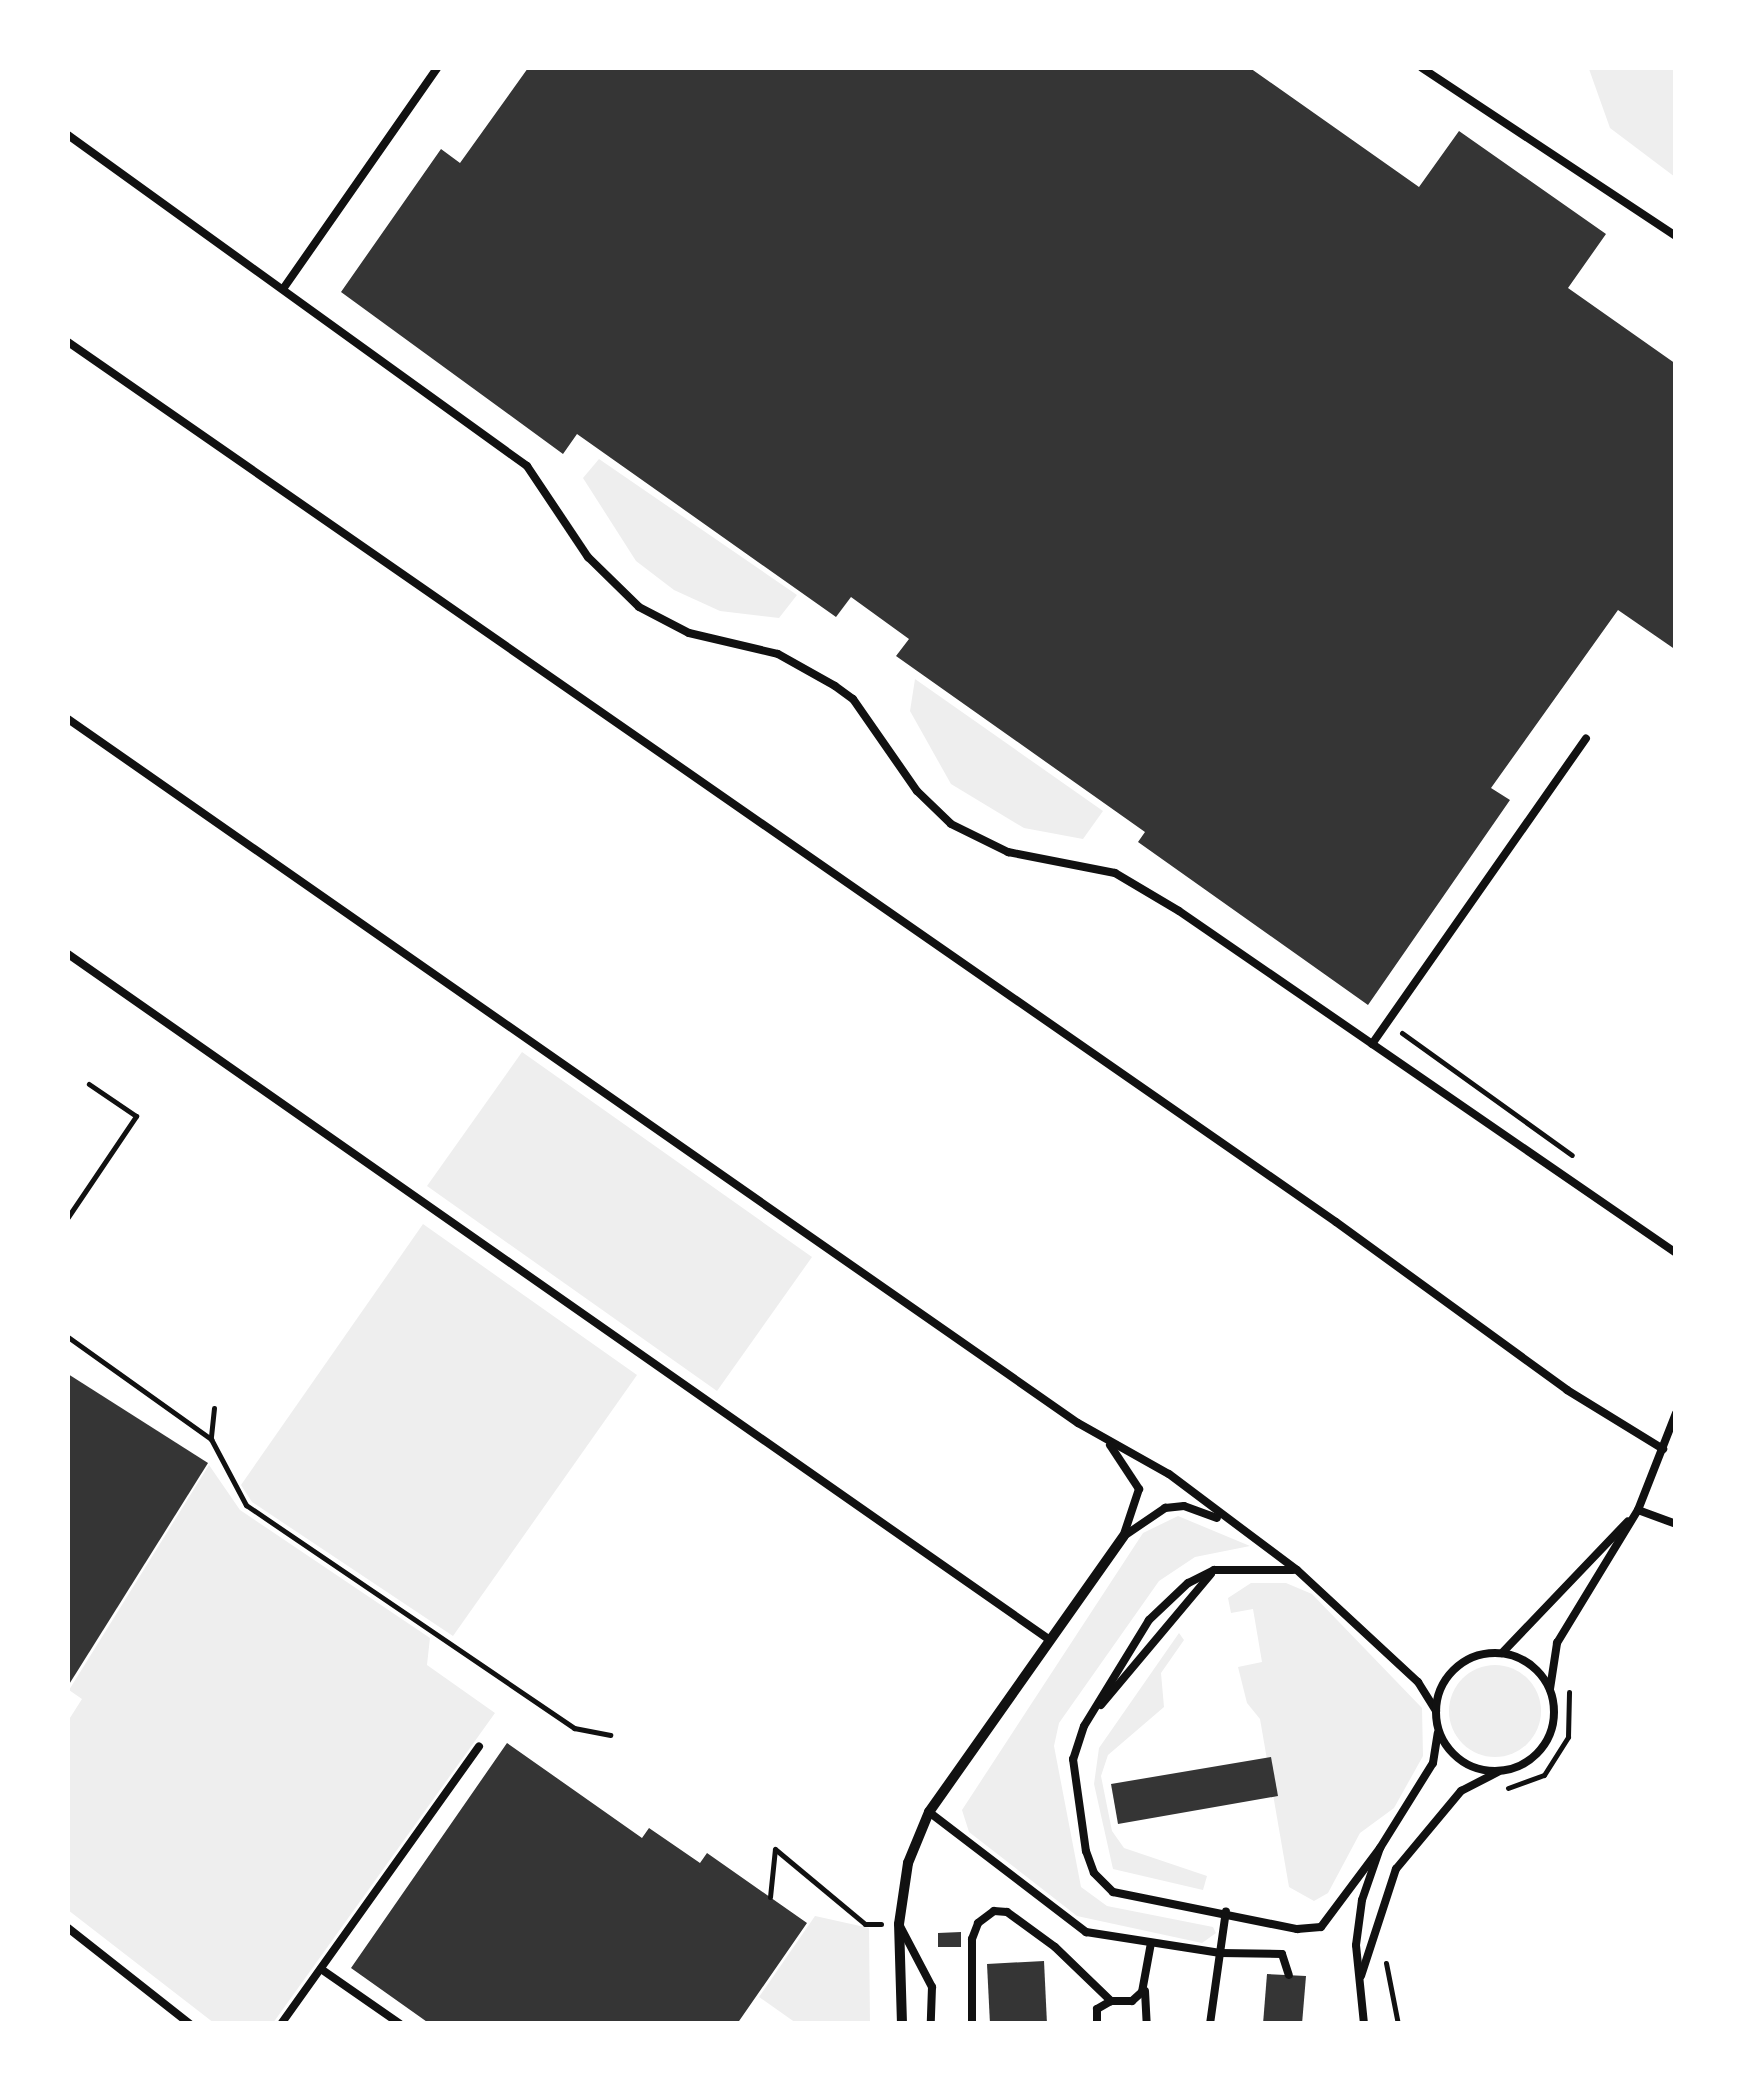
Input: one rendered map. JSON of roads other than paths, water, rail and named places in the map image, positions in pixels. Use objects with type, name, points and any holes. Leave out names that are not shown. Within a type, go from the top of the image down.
[{"type":"street","points":[[902,2024],[899,1924],[908,1863],[928,1812],[1124,1536]]},
{"type":"lane","points":[[283,289],[437,68]]},
{"type":"lane","points":[[1422,68],[1676,236]]},
{"type":"lane","points":[[68,135],[526,466],[608,582],[639,608],[689,633],[778,654],[853,698],[917,791],[951,824],[1008,852],[1115,874],[1676,1252]]},
{"type":"lane","points":[[68,342],[1323,1213],[1567,1390],[1663,1449]]},
{"type":"lane","points":[[68,719],[1104,1438],[1169,1474],[1225,1521],[1297,1570],[1418,1682],[1436,1712],[1438,1728],[1422,1787],[1322,1926],[1297,1929],[1226,1911],[1113,1892],[1094,1874],[1073,1759],[1084,1726],[1158,1610],[1214,1570],[1250,1565],[1297,1570]]},
{"type":"lane","points":[[1372,1044],[1586,738]]},
{"type":"lane","points":[[68,954],[1050,1640]]},
{"type":"lane","points":[[1360,1980],[1396,1869],[1461,1792],[1500,1771],[1525,1764],[1544,1746],[1554,1723],[1550,1689],[1558,1643],[1638,1510],[1676,1413]]},
{"type":"lane","points":[[1104,1438],[1139,1489],[1124,1536]]},
{"type":"lane","points":[[1124,1536],[1165,1508],[1184,1506],[1225,1521]]},
{"type":"lane","points":[[1638,1510],[1676,1524]]},
{"type":"lane","points":[[1502,1653],[1638,1510]]},
{"type":"lane","points":[[1084,1726],[1214,1570]]},
{"type":"lane","points":[[1436,1712],[1455,1668],[1472,1657],[1502,1653],[1531,1664],[1550,1689]]},
{"type":"lane","points":[[1438,1728],[1458,1758],[1500,1771]]},
{"type":"lane","points":[[281,2024],[479,1746]]},
{"type":"lane","points":[[928,1812],[1086,1932],[1220,1952],[1282,1954],[1289,1975]]},
{"type":"lane","points":[[1364,2024],[1360,1980],[1362,1900],[1380,1848]]},
{"type":"lane","points":[[1210,2024],[1226,1911]]},
{"type":"lane","points":[[972,2024],[972,1940],[978,1923],[994,1912],[1007,1912],[1055,1946],[1111,2001]]},
{"type":"lane","points":[[899,1924],[932,1987],[931,2024]]},
{"type":"lane","points":[[68,1928],[190,2024]]},
{"type":"lane","points":[[1097,2024],[1097,2009],[1111,2001],[1132,2002],[1142,1992],[1151,1943]]},
{"type":"lane","points":[[321,1969],[400,2024]]},
{"type":"lane","points":[[1144,1976],[1147,2024]]}]
